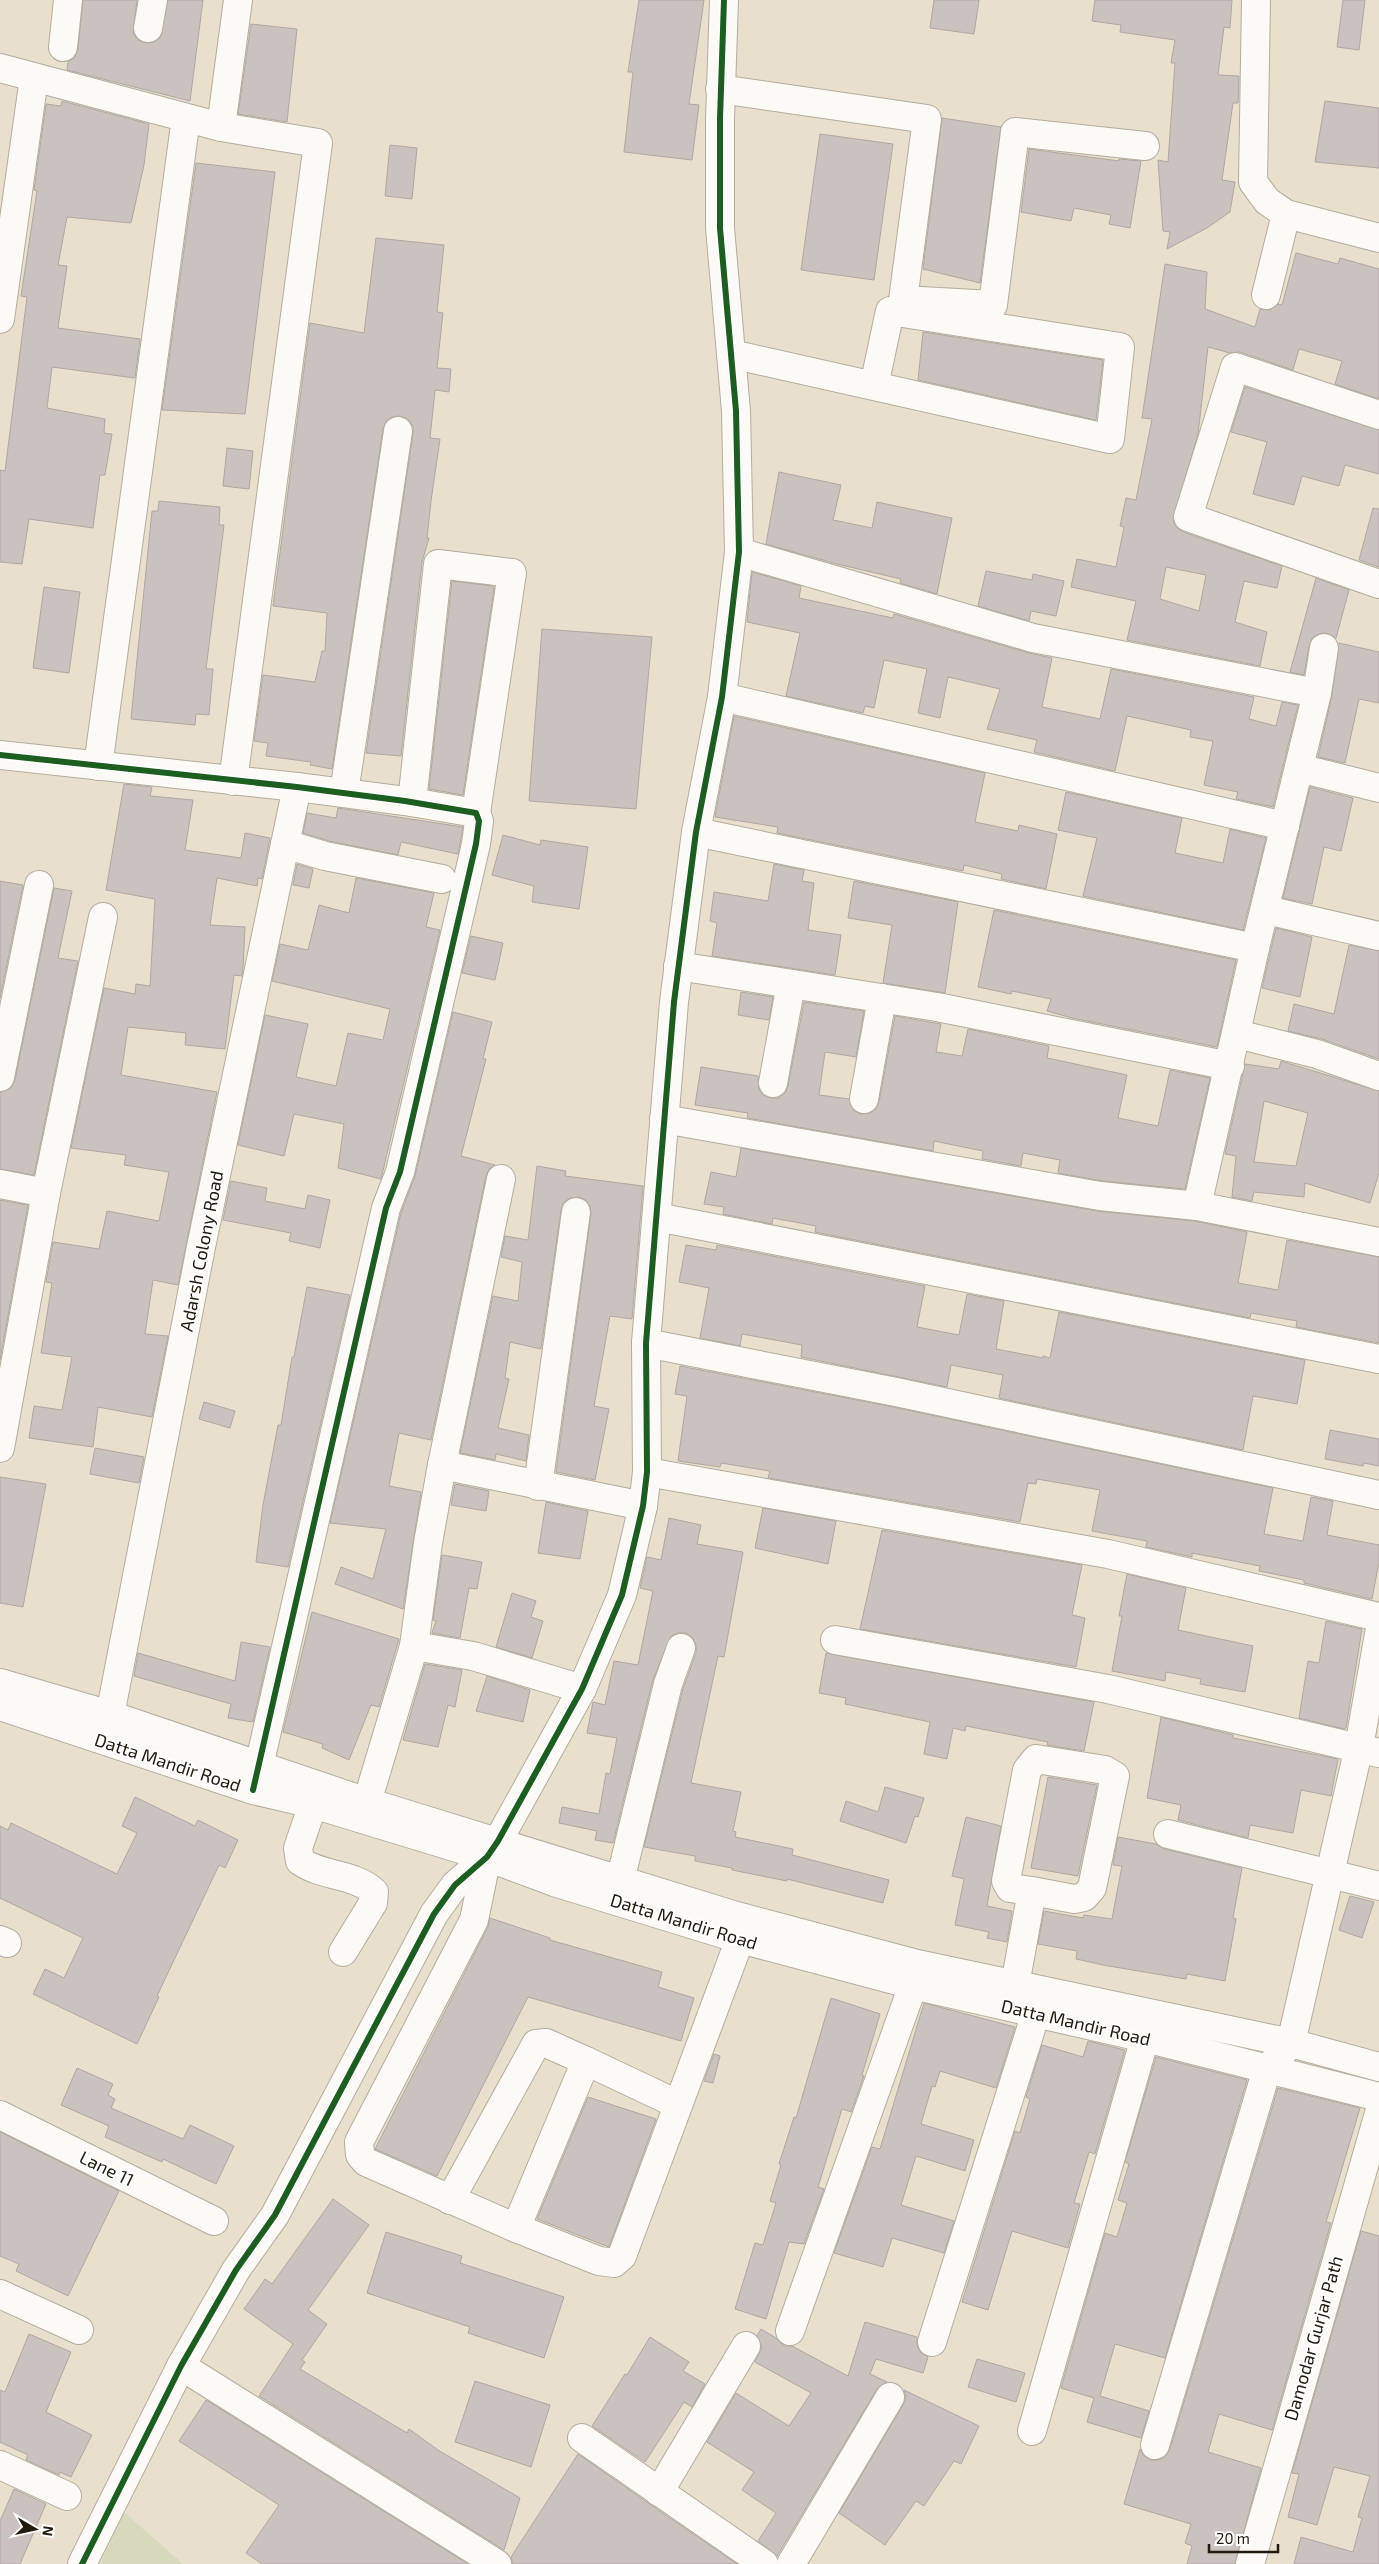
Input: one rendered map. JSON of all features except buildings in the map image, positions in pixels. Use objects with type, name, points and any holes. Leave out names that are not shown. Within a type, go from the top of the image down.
[{"type":"street","points":[[63,47],[68,0]]},
{"type":"street","points":[[148,28],[153,0]]},
{"type":"street","points":[[221,127],[238,0]]},
{"type":"street","points":[[724,0],[720,89],[720,228],[736,411],[740,552],[722,697],[696,832],[678,966],[646,1343],[647,1472],[643,1506],[622,1596],[582,1689],[492,1849],[474,1920],[358,2149],[366,2162],[450,2200],[598,2261],[614,2263],[622,2256],[740,1939]]},
{"type":"street","points":[[1256,0],[1253,182],[1267,201],[1286,214],[1379,238]]},
{"type":"street","points":[[0,68],[221,127],[318,143],[233,781]]},
{"type":"street","points":[[0,319],[34,78]]},
{"type":"street","points":[[720,89],[927,119],[903,300],[993,305],[1015,132],[1145,146]]},
{"type":"street","points":[[98,766],[186,118]]},
{"type":"street","points":[[1266,295],[1286,214]]},
{"type":"street","points":[[731,354],[1110,439],[1120,347],[890,311],[874,386]]},
{"type":"street","points":[[1379,415],[1235,367],[1188,518],[1379,584]]},
{"type":"street","points":[[344,793],[398,431]]},
{"type":"street","points":[[740,552],[1034,638],[1316,693]]},
{"type":"street","points":[[256,1778],[386,1208],[400,1172],[476,844],[479,821],[476,813],[512,573],[438,564],[412,802]]},
{"type":"street","points":[[1198,1206],[1255,948],[1266,910],[1316,693],[1324,648]]},
{"type":"street","points":[[722,697],[1285,826]]},
{"type":"street","points":[[0,755],[297,787],[412,802],[476,813]]},
{"type":"street","points":[[1299,768],[1379,788]]},
{"type":"street","name":"Adarsh Colony Road","points":[[99,1740],[110,1715],[201,1247],[297,787]]},
{"type":"street","points":[[696,832],[1255,948]]},
{"type":"street","points":[[285,844],[325,856],[442,879]]},
{"type":"street","points":[[0,1077],[39,885]]},
{"type":"street","points":[[1266,910],[1379,936]]},
{"type":"street","points":[[0,1448],[46,1193],[103,917]]},
{"type":"street","points":[[678,966],[937,1007],[1230,1066]]},
{"type":"street","points":[[773,1083],[791,984]]},
{"type":"street","points":[[864,1099],[882,998]]},
{"type":"street","points":[[1237,1034],[1317,1054],[1379,1076]]},
{"type":"street","points":[[664,1119],[1100,1196],[1198,1206],[1379,1242]]},
{"type":"street","points":[[368,1802],[414,1646],[428,1543],[442,1465],[501,1179]]},
{"type":"street","points":[[0,1184],[46,1193]]},
{"type":"street","points":[[538,1486],[576,1212]]},
{"type":"street","points":[[657,1217],[1379,1359]]},
{"type":"street","points":[[646,1343],[896,1392],[1379,1495]]},
{"type":"street","points":[[442,1465],[643,1506]]},
{"type":"street","points":[[647,1472],[1108,1554],[1379,1617]]},
{"type":"street","points":[[1155,2445],[1267,2069],[1291,2043],[1332,1873],[1369,1750],[1379,1634]]},
{"type":"street","points":[[835,1640],[1108,1689],[1369,1750]]},
{"type":"street","points":[[414,1646],[473,1656],[582,1689]]},
{"type":"street","points":[[620,1881],[668,1684],[681,1648]]},
{"type":"street","name":"Datta Mandir Road","points":[[0,1683],[110,1715],[313,1804],[620,1881],[733,1915],[917,1964],[1291,2043],[1379,2067]]},
{"type":"street","name":"Datta Mandir Road","points":[[0,1706],[99,1740],[256,1778],[368,1802],[492,1849],[554,1882],[740,1939],[912,1985],[1145,2038],[1379,2097]]},
{"type":"street","points":[[1036,1759],[1105,1770],[1114,1776],[1092,1888],[1084,1897],[1074,1899],[1032,1891],[1010,1888],[1006,1881],[1027,1770],[1036,1759]]},
{"type":"street","points":[[313,1804],[298,1848],[300,1861],[309,1868],[366,1884],[374,1892],[373,1903],[343,1952]]},
{"type":"street","points":[[1168,1834],[1379,1886]]},
{"type":"street","points":[[82,2564],[181,2366],[236,2270],[284,2200],[434,1914],[455,1885],[492,1849]]},
{"type":"street","points":[[1015,1985],[1032,1891]]},
{"type":"street","points":[[790,2330],[912,1985]]},
{"type":"street","points":[[932,2342],[1036,2013]]},
{"type":"street","points":[[1032,2431],[1145,2038]]},
{"type":"street","points":[[450,2200],[536,2044],[546,2043],[677,2104]]},
{"type":"street","points":[[516,2228],[586,2061]]},
{"type":"street","name":"Damodar Gurjar Path","points":[[1250,2564],[1379,2113]]},
{"type":"street","name":"Lane 11","points":[[0,2115],[214,2220]]},
{"type":"street","points":[[0,2294],[79,2330]]},
{"type":"street","points":[[659,2492],[746,2346]]},
{"type":"street","points":[[181,2366],[467,2556],[497,2564]]},
{"type":"street","points":[[791,2564],[890,2397]]},
{"type":"street","points":[[582,2438],[764,2564]]},
{"type":"street","points":[[0,2465],[67,2496]]},
{"type":"green space","points":[[124,2512],[183,2564],[100,2564]]},
{"type":"cycle path","points":[[82,2564],[181,2366],[236,2270],[275,2215],[434,1914],[455,1885],[487,1857],[498,1841],[582,1689],[622,1595],[643,1506],[647,1472],[646,1343],[674,1002],[696,832],[722,697],[739,552],[736,411],[720,228],[720,119],[724,0]]},
{"type":"cycle path","points":[[0,755],[297,787],[405,801],[476,813],[479,821],[476,844],[400,1172],[386,1208],[253,1790]]}]
